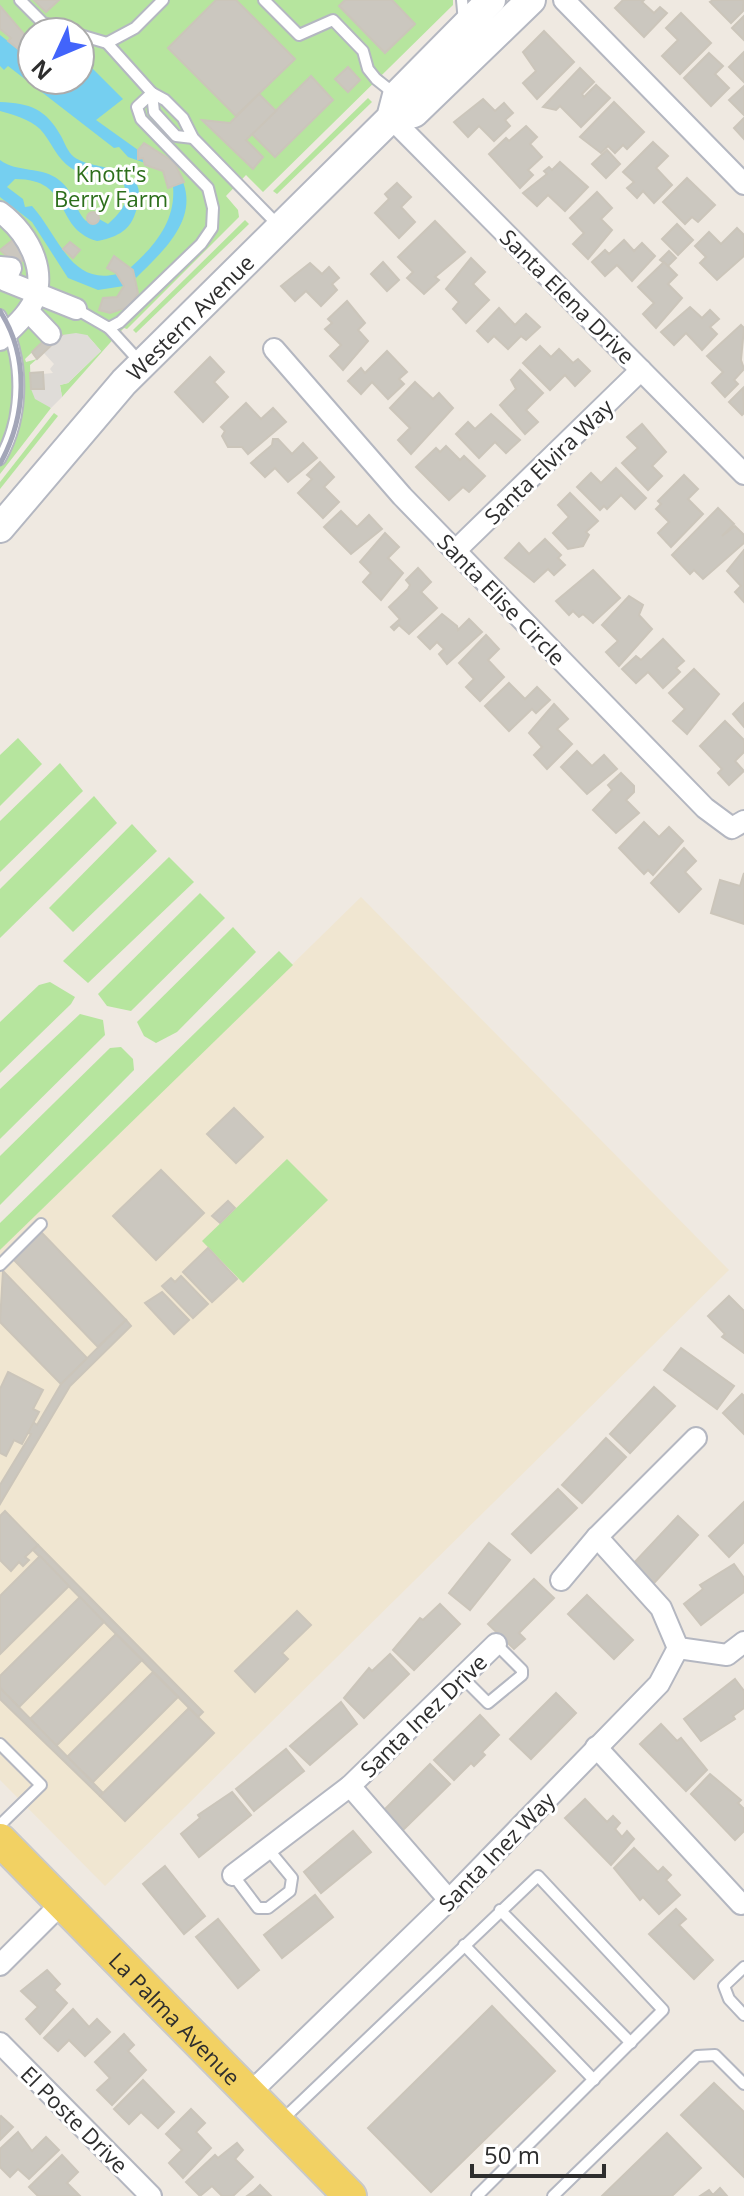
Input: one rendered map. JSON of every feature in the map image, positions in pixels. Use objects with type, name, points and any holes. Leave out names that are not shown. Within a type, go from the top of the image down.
[{"type":"main road","name":"Western Avenue","points":[[401,109],[463,13],[491,0]]},
{"type":"main road","name":"Western Avenue","points":[[0,528],[84,426],[142,364],[401,109],[531,0]]},
{"type":"main road","name":"La Palma Avenue","points":[[0,1840],[350,2196]]},
{"type":"street","points":[[572,3],[744,184]]},
{"type":"street","name":"Santa Elena Drive","points":[[401,109],[641,370],[744,474]]},
{"type":"street","points":[[0,212],[14,222],[28,242],[39,274],[32,303],[3,329]]},
{"type":"street","points":[[2,274],[32,303],[50,334]]},
{"type":"street","points":[[32,303],[76,309]]},
{"type":"street","name":"Santa Elise Circle","points":[[274,349],[402,496],[705,808],[732,828],[744,821]]},
{"type":"street","name":"Santa Elvira Way","points":[[455,551],[641,370]]},
{"type":"street","points":[[561,1580],[597,1537],[696,1438]]},
{"type":"street","points":[[597,1537],[661,1608],[678,1648],[727,1655],[744,1642]]},
{"type":"street","name":"Santa Inez Drive","points":[[233,1875],[350,1786],[496,1644]]},
{"type":"street","name":"Santa Inez Way","points":[[249,2094],[449,1900],[659,1684],[678,1648]]},
{"type":"street","points":[[596,1747],[741,1904]]},
{"type":"street","name":"Santa Inez Drive","points":[[350,1786],[449,1900]]},
{"type":"street","points":[[0,1965],[62,1903]]},
{"type":"street","name":"El Poste Drive","points":[[0,2043],[151,2196]]},
{"type":"lane","points":[[20,0],[36,16]]},
{"type":"lane","points":[[107,43],[135,28],[163,0]]},
{"type":"lane","points":[[264,0],[299,35],[333,20],[363,51],[368,69],[401,109]]},
{"type":"lane","points":[[96,40],[107,43],[152,93],[165,100],[183,118],[193,138],[280,227]]},
{"type":"lane","points":[[152,93],[154,112],[176,136],[193,138]]},
{"type":"lane","points":[[109,328],[201,244],[212,228],[213,208],[208,188],[141,119],[137,107],[152,93]]},
{"type":"lane","points":[[76,309],[109,328],[142,364]]},
{"type":"lane","points":[[0,459],[15,427],[18,404],[16,360],[3,329]]},
{"type":"lane","points":[[0,1265],[41,1224]]},
{"type":"lane","points":[[462,1677],[488,1703],[522,1675],[522,1670],[496,1644]]},
{"type":"lane","points":[[0,1744],[41,1785],[0,1825]]},
{"type":"lane","points":[[233,1875],[258,1908],[268,1908],[290,1891],[292,1878],[268,1849]]},
{"type":"lane","points":[[279,2123],[538,1876],[661,2004],[663,2010],[477,2196]]},
{"type":"lane","points":[[500,1910],[631,2043]]},
{"type":"lane","points":[[464,1945],[594,2080]]},
{"type":"lane","points":[[744,1967],[724,1986],[729,1999],[744,2015]]},
{"type":"lane","points":[[553,2196],[697,2056],[715,2055],[744,2084]]},
{"type":"shaded area","points":[[62,335],[87,335],[101,351],[68,383],[60,385],[62,397],[51,408],[35,399],[31,389],[43,388],[43,374],[53,373],[50,369],[54,364],[44,353]]},
{"type":"shaded area","points":[[361,897],[729,1270],[105,1886],[0,1780],[0,1250]]},
{"type":"green space","name":"Knott's Berry Farm","points":[[0,0],[453,0],[453,5],[263,192],[246,175],[226,196],[238,210],[239,217],[127,329],[124,328],[117,335],[62,397],[60,385],[68,383],[101,351],[87,335],[62,335],[56,329],[25,359],[26,362],[37,359],[30,365],[31,389],[51,408],[0,474]]},
{"type":"green space","points":[[368,98],[372,102],[277,194],[273,191]]},
{"type":"green space","points":[[245,220],[249,224],[136,333],[133,330]]},
{"type":"green space","points":[[54,413],[58,416],[0,489],[0,482]]},
{"type":"green space","points":[[18,738],[42,764],[0,806],[0,755]]},
{"type":"green space","points":[[60,763],[83,791],[0,872],[0,821]]},
{"type":"green space","points":[[94,796],[117,823],[0,938],[0,889]]},
{"type":"green space","points":[[132,824],[157,851],[73,932],[49,908]]},
{"type":"green space","points":[[169,857],[194,882],[88,983],[63,961]]},
{"type":"green space","points":[[200,893],[225,918],[131,1011],[107,1006],[98,994]]},
{"type":"green space","points":[[233,927],[256,952],[177,1032],[156,1043],[144,1036],[137,1022]]},
{"type":"green space","points":[[279,951],[293,965],[0,1250],[0,1223]]},
{"type":"green space","points":[[50,982],[75,997],[0,1073],[0,1022],[39,985]]},
{"type":"green space","points":[[80,1014],[103,1020],[105,1035],[0,1139],[0,1089]]},
{"type":"green space","points":[[121,1047],[133,1059],[134,1070],[0,1205],[0,1156],[110,1048]]},
{"type":"green space","points":[[287,1159],[328,1200],[243,1283],[202,1241]]},
{"type":"water","points":[[0,35],[16,48],[16,72],[8,66],[4,70],[0,66]]},
{"type":"water","points":[[96,72],[123,99],[96,120],[138,150],[138,159],[143,158],[145,163],[128,157],[119,147],[114,148],[47,96],[96,96]]},
{"type":"water","points":[[0,102],[36,109],[49,119],[74,157],[120,172],[137,185],[139,197],[129,225],[115,236],[97,241],[83,235],[74,226],[55,195],[46,187],[34,181],[15,179],[7,187],[23,199],[25,207],[32,206],[76,265],[101,276],[117,274],[124,286],[98,290],[68,278],[32,222],[0,197],[0,160],[59,180],[68,189],[86,221],[99,219],[108,224],[113,220],[125,202],[124,185],[71,168],[40,129],[26,120],[0,111]]},
{"type":"water","points":[[183,182],[186,210],[181,223],[166,247],[136,278],[130,268],[162,231],[171,210],[173,186]]},
{"type":"building","points":[[34,0],[59,0],[46,12]]},
{"type":"building","points":[[216,0],[236,0],[295,59],[236,116],[168,48]]},
{"type":"building","points":[[345,0],[392,0],[415,24],[385,53],[339,6]]},
{"type":"building","points":[[623,0],[644,0],[642,2],[654,13],[660,7],[667,13],[644,37],[615,8]]},
{"type":"building","points":[[744,0],[743,11],[731,23],[710,2]]},
{"type":"building","points":[[0,6],[16,25],[16,47],[8,41],[11,38],[0,29]]},
{"type":"building","points":[[681,13],[711,43],[680,74],[662,56],[678,40],[666,28]]},
{"type":"building","points":[[744,16],[744,40],[732,28]]},
{"type":"building","points":[[544,31],[574,62],[537,99],[523,83],[536,71],[523,52]]},
{"type":"building","points":[[744,52],[744,82],[729,67]]},
{"type":"building","points":[[709,53],[723,66],[715,74],[729,88],[711,106],[684,78]]},
{"type":"building","points":[[348,67],[360,80],[348,92],[335,79]]},
{"type":"building","points":[[580,68],[594,82],[582,94],[584,97],[596,85],[610,98],[581,127],[560,106],[556,110],[543,107]]},
{"type":"building","points":[[311,76],[333,100],[275,157],[252,134]]},
{"type":"building","points":[[744,86],[744,115],[729,100]]},
{"type":"building","points":[[259,94],[276,111],[246,140],[263,157],[253,169],[202,120],[230,123]]},
{"type":"building","points":[[483,99],[495,111],[504,103],[513,113],[505,120],[510,126],[494,141],[479,126],[468,137],[454,122]]},
{"type":"building","points":[[614,102],[644,132],[627,149],[623,145],[615,153],[608,146],[601,153],[580,137]]},
{"type":"building","points":[[744,118],[744,139],[734,128]]},
{"type":"building","points":[[526,126],[537,137],[530,144],[542,157],[528,170],[533,175],[520,188],[489,154],[506,138],[509,141]]},
{"type":"building","points":[[653,142],[668,156],[656,168],[672,185],[654,203],[643,191],[637,198],[627,188],[634,182],[623,172]]},
{"type":"building","points":[[144,143],[174,162],[184,182],[168,188],[163,171],[145,165],[143,158],[138,159],[138,150]]},
{"type":"building","points":[[607,150],[620,164],[606,178],[592,164]]},
{"type":"building","points":[[560,162],[588,187],[565,211],[548,195],[537,206],[523,193],[547,174],[544,171],[549,167],[552,170]]},
{"type":"building","points":[[687,178],[715,205],[698,222],[692,217],[685,224],[663,202]]},
{"type":"building","points":[[397,183],[411,197],[401,207],[415,222],[399,238],[375,213],[389,199],[385,194]]},
{"type":"building","points":[[597,192],[612,208],[601,219],[612,230],[588,259],[573,244],[584,233],[570,218]]},
{"type":"building","points":[[93,212],[99,218],[93,224],[87,218]]},
{"type":"building","points":[[435,221],[465,252],[435,277],[439,280],[424,294],[407,278],[413,272],[398,257]]},
{"type":"building","points":[[677,224],[693,240],[678,255],[662,239]]},
{"type":"building","points":[[737,228],[744,235],[744,256],[717,280],[700,263],[706,257],[695,246],[709,232],[721,244]]},
{"type":"building","points":[[13,240],[27,257],[17,265],[0,250]]},
{"type":"building","points":[[624,240],[634,251],[642,243],[655,256],[632,281],[617,265],[605,276],[592,262],[605,250],[609,254]]},
{"type":"building","points":[[70,242],[80,250],[73,258],[63,249]]},
{"type":"building","points":[[669,251],[676,258],[668,266],[660,260]]},
{"type":"building","points":[[114,256],[133,270],[138,293],[129,307],[110,313],[99,310],[103,298],[117,297],[124,286],[116,273],[107,268]]},
{"type":"building","points":[[471,258],[485,272],[473,284],[489,300],[466,323],[453,309],[459,302],[446,289]]},
{"type":"building","points":[[383,262],[399,280],[387,291],[371,274]]},
{"type":"building","points":[[664,262],[677,275],[668,284],[682,298],[656,328],[643,314],[654,303],[638,287]]},
{"type":"building","points":[[310,263],[322,274],[329,267],[339,278],[332,284],[337,290],[321,306],[306,291],[295,301],[281,286]]},
{"type":"building","points":[[347,301],[365,323],[358,330],[368,341],[343,370],[330,356],[341,345],[325,329],[332,323],[328,319]]},
{"type":"building","points":[[690,307],[702,318],[710,310],[719,319],[710,327],[717,334],[702,350],[686,333],[674,345],[661,332]]},
{"type":"building","points":[[499,308],[515,325],[526,314],[540,327],[526,340],[521,336],[508,349],[494,336],[488,342],[477,331]]},
{"type":"building","points":[[741,325],[744,328],[741,360],[744,369],[734,380],[738,384],[725,397],[712,383],[723,372],[707,356]]},
{"type":"building","points":[[56,329],[62,335],[37,359],[32,352]]},
{"type":"building","points":[[540,346],[551,357],[559,349],[573,363],[578,359],[590,371],[575,386],[565,375],[550,390],[523,363]]},
{"type":"building","points":[[387,351],[407,372],[399,379],[404,384],[388,399],[372,382],[361,394],[348,381],[361,368],[365,373]]},
{"type":"building","points":[[210,357],[224,372],[214,382],[228,397],[203,422],[175,392]]},
{"type":"building","points":[[520,370],[543,393],[526,410],[538,422],[525,434],[500,405],[516,389],[511,380]]},
{"type":"building","points":[[43,372],[44,389],[31,389],[30,373]]},
{"type":"building","points":[[415,382],[433,399],[439,393],[453,408],[411,454],[398,440],[410,428],[390,408]]},
{"type":"building","points":[[743,388],[744,413],[742,415],[729,402]]},
{"type":"building","points":[[246,403],[261,419],[273,408],[286,422],[248,454],[242,447],[228,447],[222,436],[225,431],[221,427]]},
{"type":"building","points":[[491,414],[520,440],[506,453],[495,442],[479,458],[456,434],[468,422],[475,429]]},
{"type":"building","points":[[642,424],[666,452],[652,466],[662,476],[648,490],[622,463],[638,448],[627,437]]},
{"type":"building","points":[[273,439],[278,439],[292,454],[303,443],[317,458],[288,482],[275,468],[265,477],[251,463],[272,445]]},
{"type":"building","points":[[446,446],[460,460],[464,456],[485,476],[469,492],[463,487],[449,500],[416,467],[436,448],[440,452]]},
{"type":"building","points":[[320,462],[334,477],[324,487],[339,502],[323,518],[298,493],[312,479],[307,475]]},
{"type":"building","points":[[616,468],[646,498],[635,509],[621,495],[607,509],[604,506],[600,510],[577,487],[591,473],[601,483]]},
{"type":"building","points":[[684,475],[698,489],[688,499],[703,514],[671,547],[658,533],[669,522],[656,509],[661,504],[658,501]]},
{"type":"building","points":[[570,493],[598,521],[586,532],[589,535],[583,546],[568,549],[553,533],[569,517],[558,505]]},
{"type":"building","points":[[718,508],[734,524],[722,536],[735,526],[744,535],[744,543],[703,579],[694,570],[690,574],[672,555]]},
{"type":"building","points":[[341,511],[357,527],[369,515],[382,529],[351,554],[324,527]]},
{"type":"building","points":[[385,533],[399,547],[388,558],[403,573],[381,600],[363,582],[371,573],[360,562]]},
{"type":"building","points":[[545,539],[561,555],[558,558],[565,565],[554,575],[548,569],[534,582],[505,558],[519,543],[529,554]]},
{"type":"building","points":[[744,550],[744,602],[735,592],[741,586],[727,571]]},
{"type":"building","points":[[418,568],[431,582],[421,592],[437,608],[409,634],[399,625],[394,630],[391,627],[400,619],[389,607],[408,589],[410,585],[406,580]]},
{"type":"building","points":[[593,570],[620,598],[593,623],[583,614],[579,617],[573,611],[569,615],[556,601]]},
{"type":"building","points":[[629,596],[643,605],[639,615],[652,629],[619,666],[606,652],[618,641],[602,625]]},
{"type":"building","points":[[442,614],[458,630],[469,619],[482,632],[447,664],[439,654],[444,649],[437,642],[430,649],[418,637]]},
{"type":"building","points":[[486,635],[499,649],[488,660],[504,677],[480,701],[466,687],[474,679],[459,663]]},
{"type":"building","points":[[663,639],[684,661],[676,668],[680,672],[663,688],[648,672],[636,683],[622,669],[636,656],[641,660]]},
{"type":"building","points":[[694,669],[719,694],[687,734],[673,721],[685,709],[669,693]]},
{"type":"building","points":[[509,683],[525,699],[537,687],[550,700],[536,713],[532,709],[509,731],[485,706]]},
{"type":"building","points":[[744,703],[744,727],[733,714]]},
{"type":"building","points":[[554,704],[568,719],[557,729],[572,744],[547,769],[534,755],[542,747],[529,733]]},
{"type":"building","points":[[725,721],[744,740],[744,752],[735,761],[744,771],[729,785],[718,773],[722,769],[700,746]]},
{"type":"building","points":[[577,751],[592,766],[604,755],[617,769],[587,794],[561,767]]},
{"type":"building","points":[[621,773],[634,786],[634,792],[626,800],[639,813],[616,833],[593,810],[612,790],[608,785]]},
{"type":"building","points":[[644,822],[659,837],[669,827],[683,841],[653,875],[648,870],[644,874],[619,848]]},
{"type":"building","points":[[684,848],[696,861],[685,872],[701,889],[679,912],[651,883]]},
{"type":"building","points":[[744,873],[744,924],[711,913],[720,880],[740,886]]},
{"type":"building","points":[[234,1108],[263,1137],[236,1163],[207,1134]]},
{"type":"building","points":[[161,1170],[204,1213],[156,1260],[113,1216]]},
{"type":"building","points":[[228,1201],[235,1208],[220,1223],[212,1216]]},
{"type":"building","points":[[41,1232],[126,1320],[98,1347],[13,1259]]},
{"type":"building","points":[[208,1248],[237,1279],[212,1302],[183,1272]]},
{"type":"building","points":[[3,1271],[87,1358],[61,1384],[0,1322]]},
{"type":"building","points":[[181,1276],[208,1304],[193,1318],[162,1286],[171,1278],[175,1282]]},
{"type":"building","points":[[162,1292],[189,1320],[174,1334],[145,1303]]},
{"type":"building","points":[[729,1296],[744,1311],[744,1353],[722,1337],[725,1334],[708,1316]]},
{"type":"building","points":[[126,1320],[131,1326],[70,1386],[0,1504],[0,1485],[31,1434],[28,1433],[33,1422],[37,1425],[61,1384]]},
{"type":"building","points":[[681,1348],[734,1386],[717,1409],[664,1370]]},
{"type":"building","points":[[8,1372],[43,1390],[33,1409],[39,1412],[22,1444],[14,1440],[6,1456],[0,1453],[0,1389]]},
{"type":"building","points":[[654,1387],[675,1406],[630,1453],[610,1434]]},
{"type":"building","points":[[742,1394],[744,1396],[744,1434],[723,1413]]},
{"type":"building","points":[[606,1438],[626,1457],[582,1503],[562,1485]]},
{"type":"building","points":[[558,1489],[577,1508],[531,1553],[512,1534]]},
{"type":"building","points":[[744,1502],[744,1542],[729,1557],[709,1536]]},
{"type":"building","points":[[5,1511],[38,1545],[25,1557],[29,1560],[23,1566],[19,1562],[11,1571],[0,1560],[0,1516]]},
{"type":"building","points":[[678,1516],[698,1535],[654,1583],[633,1564]]},
{"type":"building","points":[[489,1543],[510,1560],[470,1610],[449,1593]]},
{"type":"building","points":[[38,1545],[203,1712],[198,1717],[33,1550]]},
{"type":"building","points":[[40,1556],[69,1586],[0,1654],[0,1596]]},
{"type":"building","points":[[734,1564],[744,1578],[744,1592],[701,1625],[684,1604],[703,1589],[700,1585]]},
{"type":"building","points":[[534,1579],[554,1598],[519,1633],[525,1639],[514,1649],[488,1624]]},
{"type":"building","points":[[587,1595],[633,1640],[614,1659],[568,1614]]},
{"type":"building","points":[[80,1597],[104,1622],[19,1707],[0,1688],[0,1676]]},
{"type":"building","points":[[440,1604],[460,1624],[414,1670],[393,1650],[420,1618],[423,1620]]},
{"type":"building","points":[[297,1611],[311,1625],[282,1653],[288,1659],[255,1692],[235,1671]]},
{"type":"building","points":[[116,1634],[142,1660],[56,1746],[30,1719]]},
{"type":"building","points":[[390,1654],[409,1674],[364,1718],[344,1698],[369,1668],[372,1671]]},
{"type":"building","points":[[153,1672],[178,1697],[93,1782],[67,1757]]},
{"type":"building","points":[[735,1679],[744,1691],[744,1708],[733,1716],[735,1719],[701,1741],[684,1719]]},
{"type":"building","points":[[0,1688],[103,1793],[100,1796],[0,1699]]},
{"type":"building","points":[[556,1693],[576,1713],[531,1759],[510,1739]]},
{"type":"building","points":[[341,1702],[357,1724],[310,1765],[290,1746]]},
{"type":"building","points":[[189,1708],[214,1733],[125,1821],[100,1796]]},
{"type":"building","points":[[480,1715],[499,1735],[482,1752],[485,1755],[474,1766],[471,1763],[454,1780],[434,1760]]},
{"type":"building","points":[[661,1724],[677,1741],[681,1738],[707,1770],[686,1791],[640,1744]]},
{"type":"building","points":[[286,1749],[304,1771],[254,1811],[236,1789]]},
{"type":"building","points":[[430,1764],[450,1784],[403,1830],[384,1810]]},
{"type":"building","points":[[710,1774],[741,1800],[738,1803],[744,1809],[744,1831],[735,1840],[691,1794]]},
{"type":"building","points":[[232,1792],[251,1815],[199,1857],[181,1834],[200,1818],[198,1815]]},
{"type":"building","points":[[585,1799],[607,1822],[613,1816],[620,1823],[615,1829],[622,1837],[627,1831],[634,1839],[611,1865],[565,1818]]},
{"type":"building","points":[[353,1831],[371,1852],[321,1893],[304,1872]]},
{"type":"building","points":[[634,1848],[658,1872],[663,1867],[671,1875],[666,1880],[680,1895],[659,1914],[643,1897],[640,1900],[614,1868]]},
{"type":"building","points":[[165,1866],[205,1916],[184,1934],[143,1884]]},
{"type":"building","points":[[315,1895],[333,1917],[282,1958],[264,1935]]},
{"type":"building","points":[[676,1909],[686,1919],[679,1925],[713,1960],[694,1979],[649,1934]]},
{"type":"building","points":[[218,1919],[259,1970],[238,1988],[196,1937]]},
{"type":"building","points":[[47,1970],[60,1984],[54,1990],[67,2003],[40,2034],[26,2019],[38,2007],[21,1991]]},
{"type":"building","points":[[492,2006],[555,2071],[431,2192],[368,2128]]},
{"type":"building","points":[[73,2009],[89,2027],[97,2019],[110,2032],[85,2056],[69,2040],[58,2051],[44,2038]]},
{"type":"building","points":[[124,2034],[134,2045],[128,2051],[146,2070],[112,2105],[97,2090],[110,2078],[95,2062]]},
{"type":"building","points":[[143,2080],[174,2112],[158,2128],[141,2112],[129,2124],[114,2109]]},
{"type":"building","points":[[714,2083],[744,2112],[744,2177],[681,2115]]},
{"type":"building","points":[[191,2109],[205,2123],[196,2132],[211,2148],[183,2178],[169,2163],[182,2150],[166,2134]]},
{"type":"building","points":[[0,2117],[13,2127],[0,2140]]},
{"type":"building","points":[[18,2132],[32,2151],[46,2137],[59,2150],[29,2179],[18,2169],[10,2177],[0,2167],[0,2149]]},
{"type":"building","points":[[667,2133],[701,2168],[672,2196],[602,2196]]},
{"type":"building","points":[[237,2143],[243,2150],[235,2159],[253,2177],[233,2196],[222,2196],[212,2186],[200,2196],[186,2182],[215,2155],[218,2158]]},
{"type":"building","points":[[62,2155],[78,2172],[67,2183],[80,2196],[38,2196],[29,2187]]},
{"type":"building","points":[[260,2185],[271,2196],[247,2196],[254,2191]]},
{"type":"building","points":[[720,2188],[727,2196],[700,2196],[709,2190],[713,2195]]},
{"type":"railway","points":[[0,311],[16,348],[21,388],[15,427],[0,464]]}]
